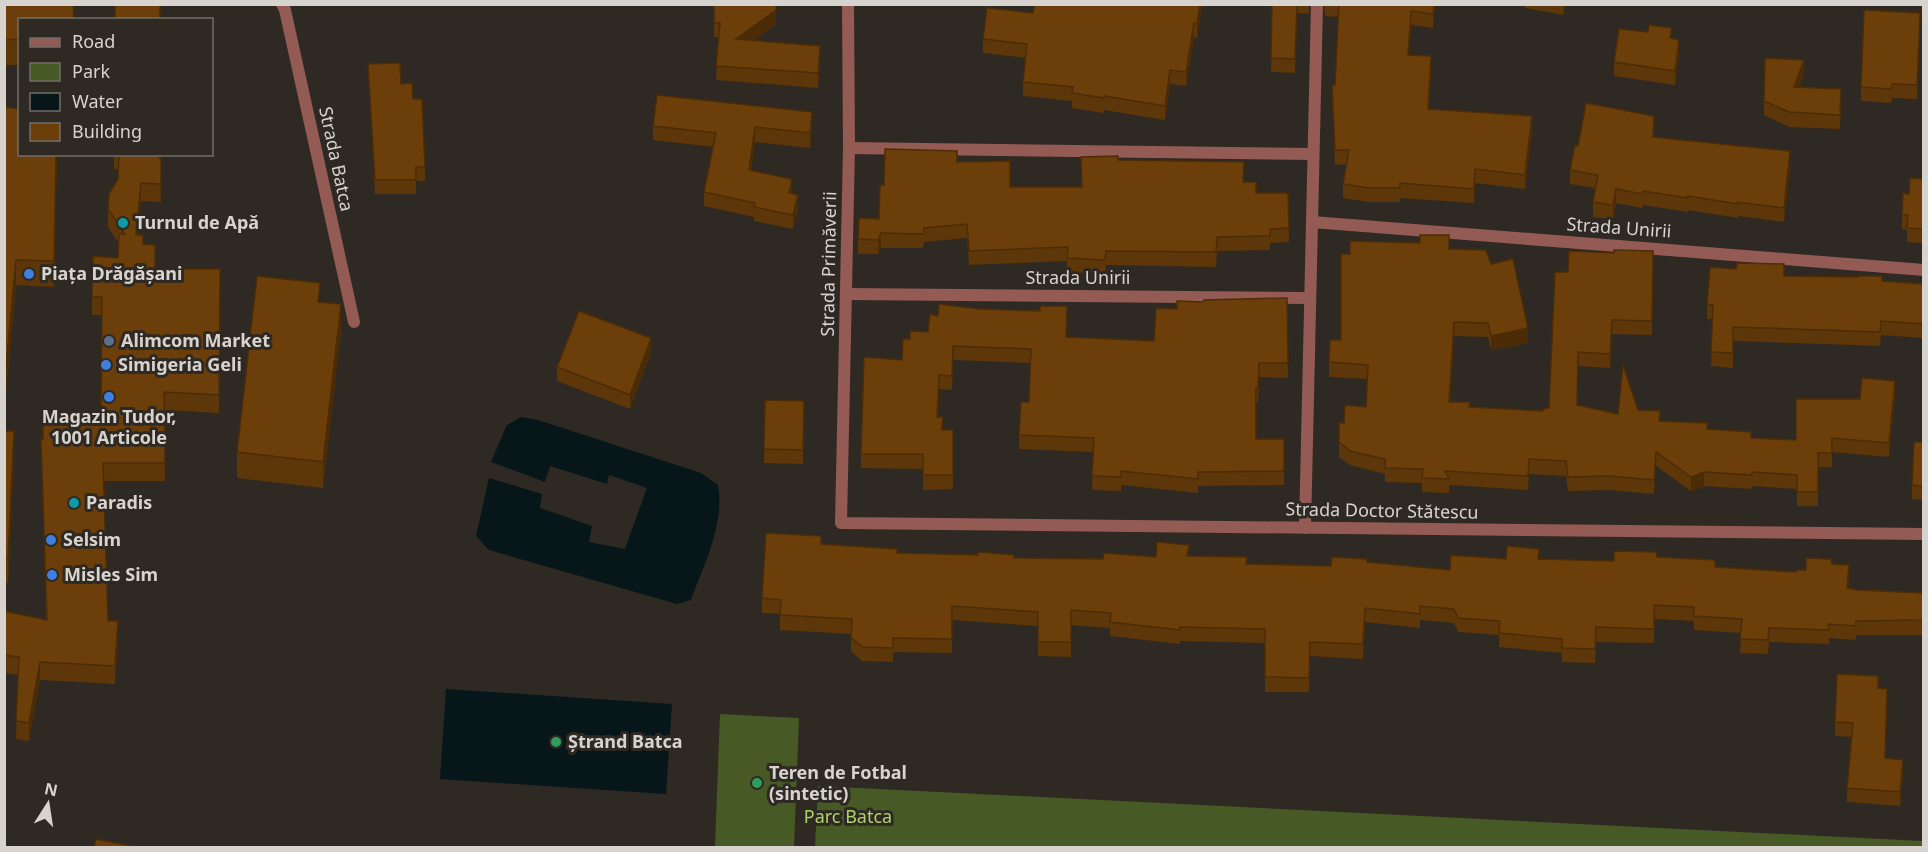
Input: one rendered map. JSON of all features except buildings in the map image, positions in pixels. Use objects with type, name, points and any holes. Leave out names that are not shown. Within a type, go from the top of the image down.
[{"type":"street","name":"Strada Batca","points":[[282,4],[354,322]]},
{"type":"street","name":"Strada Primăverii","points":[[841,523],[849,148],[848,4]]},
{"type":"street","points":[[1305,528],[1317,4]]},
{"type":"street","points":[[849,148],[1313,154]]},
{"type":"street","name":"Strada Unirii","points":[[1312,222],[1923,270]]},
{"type":"street","name":"Strada Unirii","points":[[846,294],[1310,298]]},
{"type":"street","name":"Strada Doctor Stătescu","points":[[841,523],[1923,534]]},
{"type":"green space","name":"Teren de Fotbal (sintetic)","points":[[720,714],[799,718],[794,847],[715,847]]},
{"type":"green space","name":"Parc Batca","points":[[818,786],[1923,841],[1923,847],[815,847]]},
{"type":"water","points":[[521,417],[538,420],[701,473],[718,485],[719,514],[716,529],[691,600],[677,604],[489,550],[476,536],[489,478],[542,494],[540,508],[592,526],[589,542],[625,549],[647,488],[609,475],[607,484],[550,466],[545,482],[491,462],[507,425]]},
{"type":"water","name":"Ștrand Batca","points":[[446,689],[672,704],[666,794],[440,779]]},
{"type":"place","name":"Turnul de Apă","points":[[123,223]]},
{"type":"place","name":"Piața Drăgășani","points":[[29,274]]},
{"type":"place","name":"Alimcom Market","points":[[109,341]]},
{"type":"place","name":"Simigeria Geli","points":[[106,365]]},
{"type":"place","name":"Magazin Tudor, 1001 Articole","points":[[109,397]]},
{"type":"place","name":"Paradis","points":[[74,503]]},
{"type":"place","name":"Selsim","points":[[51,540]]},
{"type":"place","name":"Misles Sim","points":[[52,575]]},
{"type":"place","name":"Ștrand Batca","points":[[556,742]]},
{"type":"place","name":"Teren de Fotbal (sintetic)","points":[[757,783]]}]
